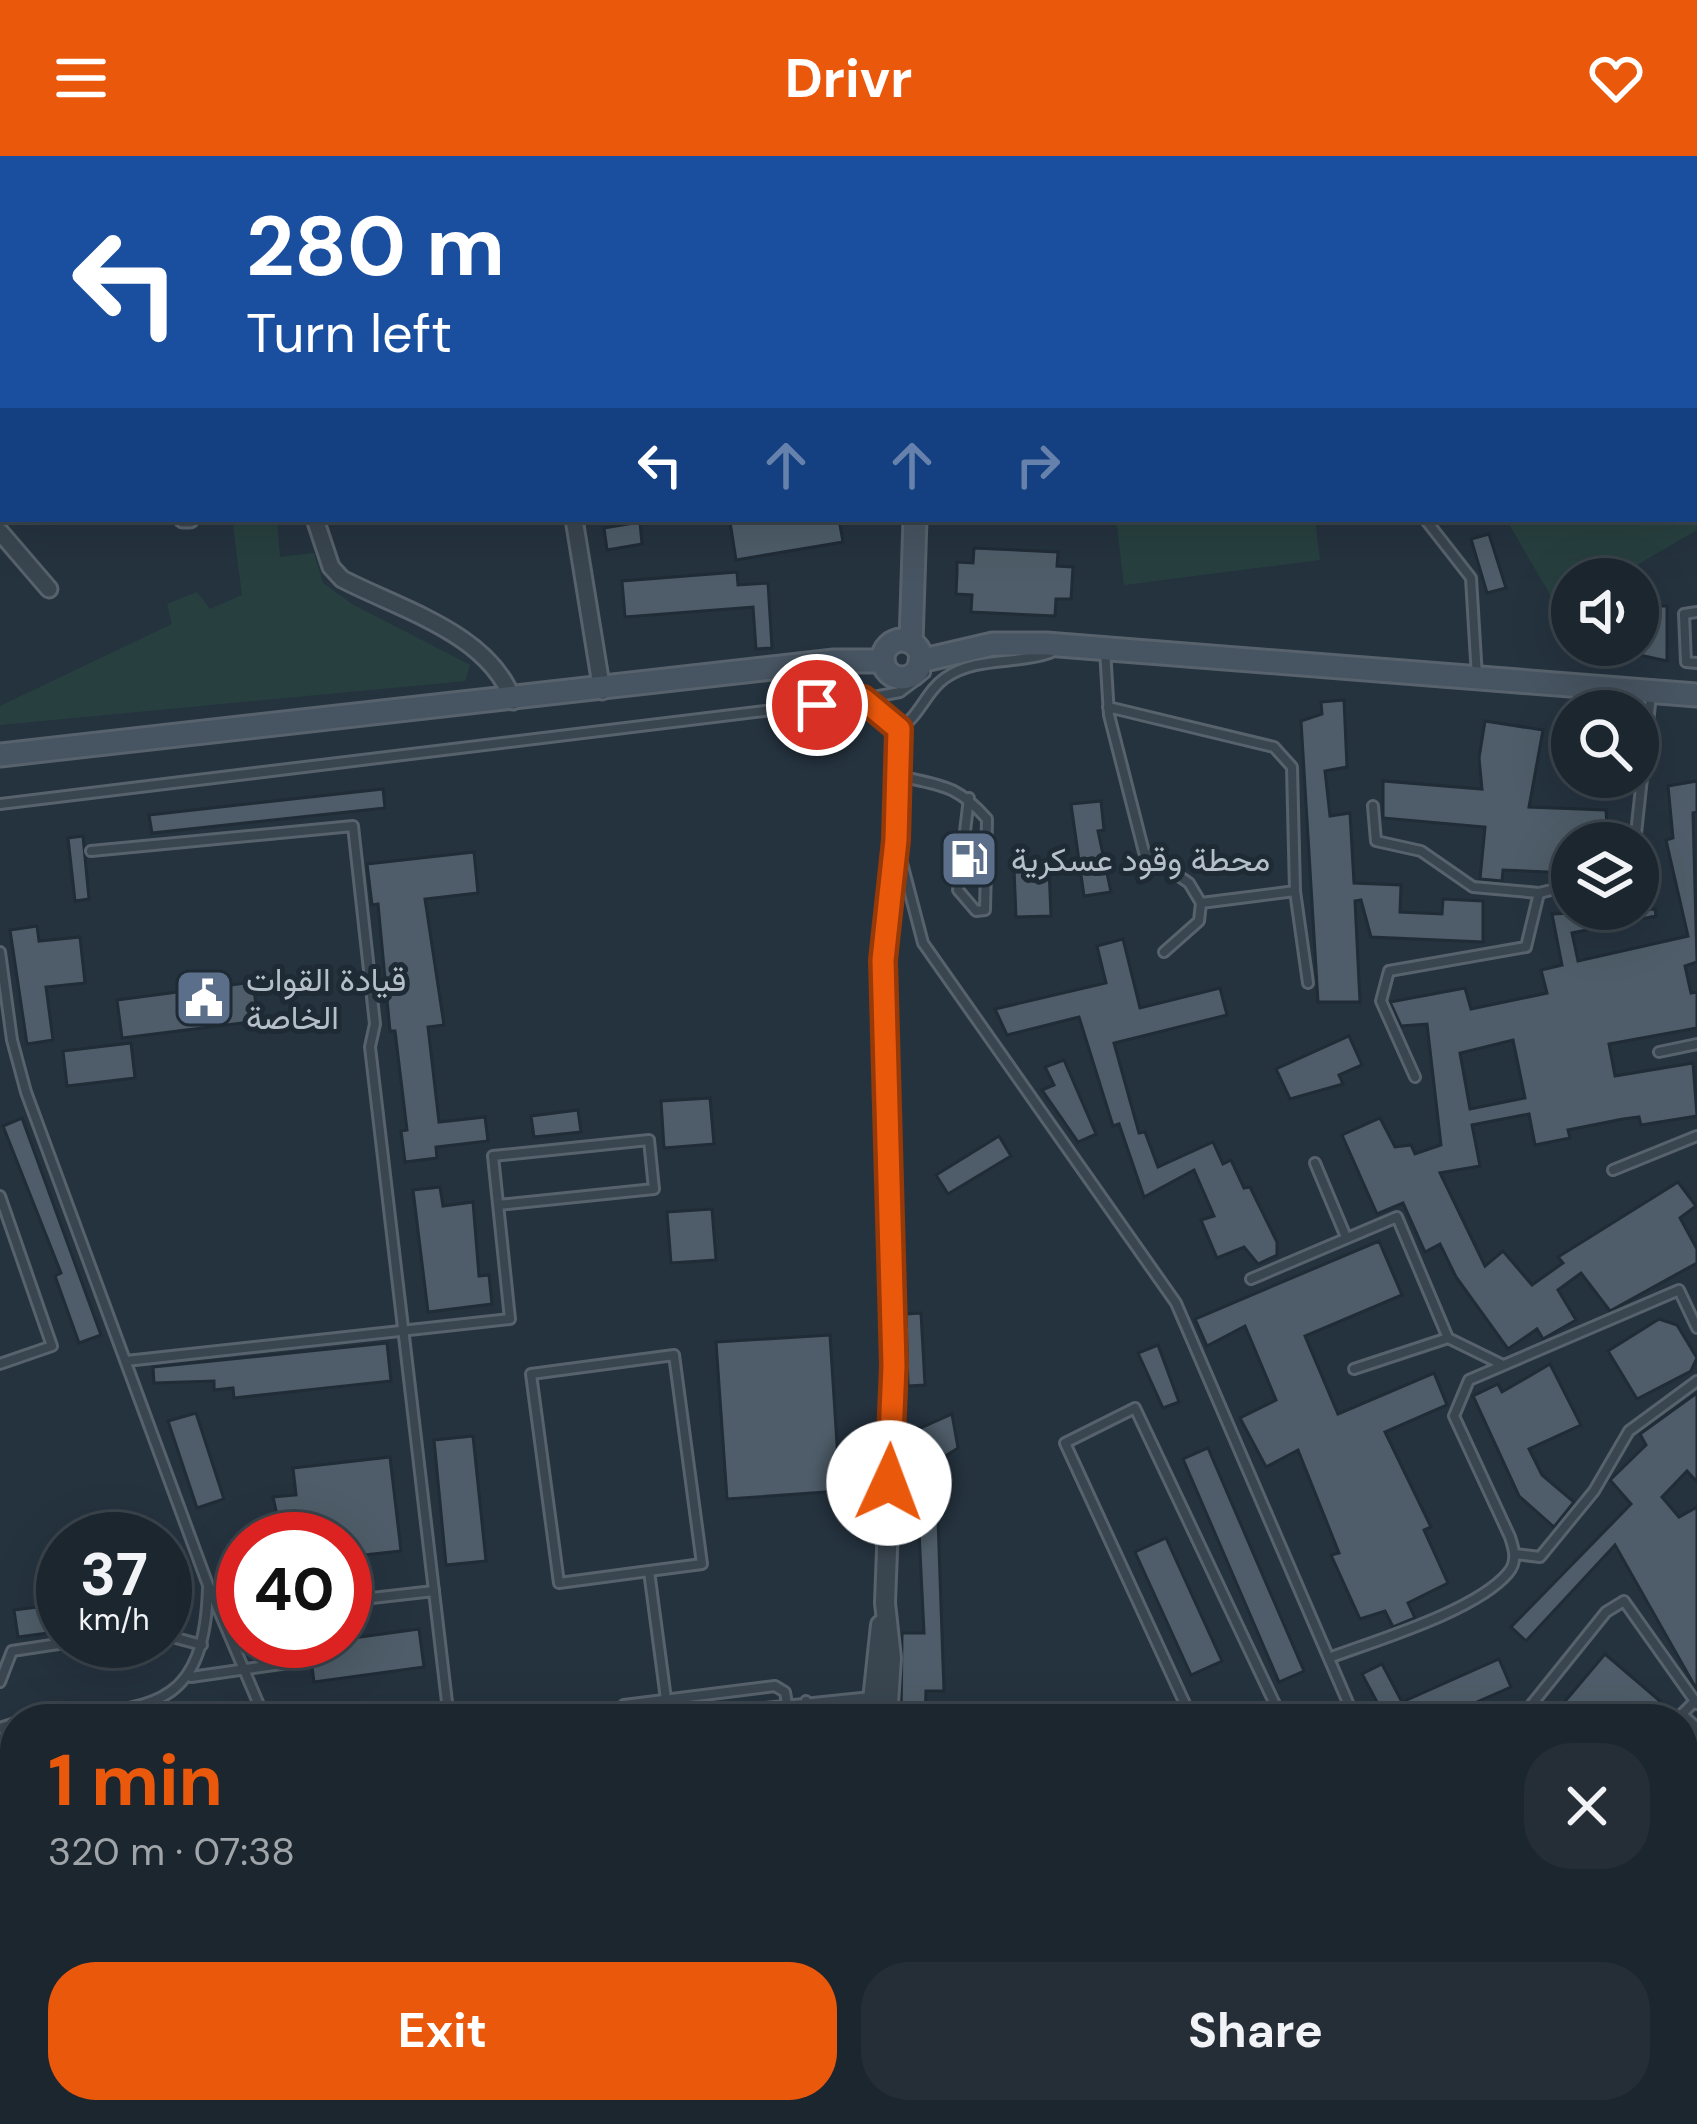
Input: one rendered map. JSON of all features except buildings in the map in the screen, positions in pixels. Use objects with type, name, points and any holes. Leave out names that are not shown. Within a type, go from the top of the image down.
[{"type":"main road","points":[[902,522],[914,657]]},
{"type":"main road","points":[[0,755],[602,691],[834,661],[883,662],[897,677],[914,657],[915,522]]},
{"type":"main road","points":[[883,662],[884,651],[914,657],[994,644],[1070,646],[1617,690]]},
{"type":"main road","points":[[1659,693],[1697,695]]},
{"type":"street","points":[[316,522],[331,567],[342,579],[484,652],[506,679],[513,701]]},
{"type":"street","points":[[574,522],[602,691]]},
{"type":"street","points":[[0,532],[50,589]]},
{"type":"street","points":[[872,1704],[885,1603],[894,1366],[883,960],[896,840],[899,729]]},
{"type":"street","points":[[885,1603],[888,1704]]},
{"type":"lane","points":[[1427,522],[1471,578],[1478,678]]},
{"type":"lane","points":[[1697,612],[1684,614],[1686,662],[1697,663]]},
{"type":"lane","points":[[863,699],[899,729],[915,719],[943,679],[998,658],[1040,657],[1070,646]]},
{"type":"lane","points":[[1105,648],[1108,706],[1144,852],[1189,883],[1201,903],[1199,921],[1164,952]]},
{"type":"lane","points":[[0,804],[863,699],[899,692],[914,657],[943,679]]},
{"type":"lane","points":[[1108,706],[1274,747],[1292,766],[1295,891],[1308,983]]},
{"type":"lane","points":[[898,776],[961,790],[969,798],[987,819],[985,910],[976,911],[958,890],[969,798]]},
{"type":"lane","points":[[1373,806],[1376,841],[1421,851],[1473,887],[1551,890]]},
{"type":"lane","points":[[91,851],[353,826],[374,1024],[370,1047],[434,1591],[443,1704]]},
{"type":"lane","points":[[896,840],[923,943],[1176,1303],[1349,1704]]},
{"type":"lane","points":[[1201,903],[1295,891]]},
{"type":"lane","points":[[1415,1077],[1381,1001],[1390,971],[1526,946],[1539,893]]},
{"type":"lane","points":[[0,952],[12,1040],[26,1093],[216,1604]]},
{"type":"lane","points":[[1659,1052],[1697,1043]]},
{"type":"lane","points":[[1612,1170],[1697,1136]]},
{"type":"lane","points":[[125,1361],[510,1319],[498,1205],[493,1156],[649,1139],[654,1189],[498,1205]]},
{"type":"lane","points":[[1315,1162],[1346,1237]]},
{"type":"lane","points":[[0,1196],[52,1346],[0,1364]]},
{"type":"lane","points":[[1251,1279],[1397,1217],[1448,1339],[1501,1364]]},
{"type":"lane","points":[[1329,1658],[1447,1614],[1509,1572],[1515,1554],[1454,1416],[1468,1380],[1679,1290],[1697,1328]]},
{"type":"lane","points":[[1354,1369],[1448,1339]]},
{"type":"lane","points":[[674,1355],[702,1564],[650,1571],[559,1583],[531,1374],[674,1355]]},
{"type":"lane","points":[[1515,1554],[1540,1557],[1594,1491],[1629,1431],[1697,1381]]},
{"type":"lane","points":[[1185,1704],[1066,1443],[1135,1408],[1275,1704]]},
{"type":"lane","points":[[650,1571],[666,1699]]},
{"type":"lane","points":[[145,1704],[169,1695],[190,1677],[202,1645],[208,1585]]},
{"type":"lane","points":[[372,1598],[434,1591]]},
{"type":"lane","points":[[1532,1704],[1606,1612],[1624,1601],[1695,1704]]},
{"type":"lane","points":[[192,1642],[202,1645]]},
{"type":"lane","points":[[0,1682],[12,1652],[36,1648]]},
{"type":"lane","points":[[190,1677],[243,1668],[259,1704]]},
{"type":"lane","points":[[631,1704],[775,1686],[785,1692],[787,1704],[872,1697]]},
{"type":"green space","points":[[277,522],[280,557],[314,553],[323,583],[352,604],[470,665],[465,681],[0,725],[0,706],[172,624],[167,604],[197,592],[210,609],[242,595],[233,526]]},
{"type":"green space","points":[[1116,522],[1315,522],[1320,560],[1124,585]]},
{"type":"green space","points":[[1508,522],[1696,522],[1697,530],[1649,558],[1551,558],[1551,596]]},
{"type":"place","name":"محطة وقود عسكرية","points":[[969,859]]},
{"type":"place","name":"قيادة القوات الخاصة","points":[[204,998]]},
{"type":"route","points":[[817,705],[863,699],[899,729],[896,840],[883,960],[894,1366],[889,1483]]}]
